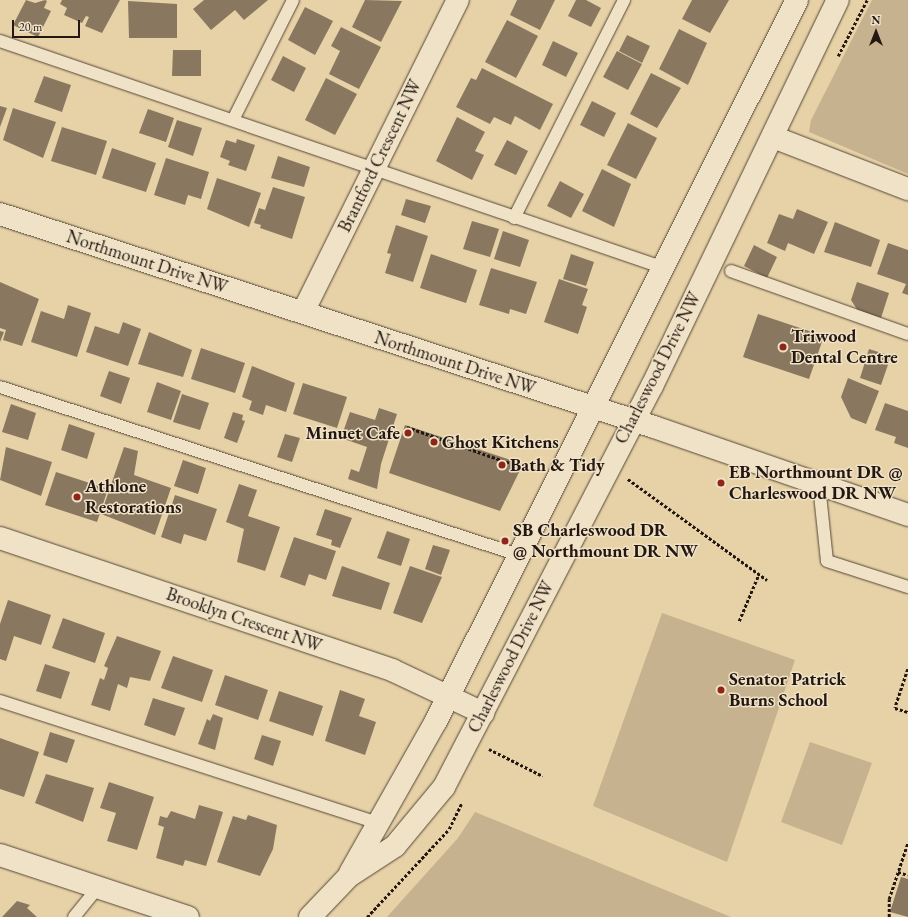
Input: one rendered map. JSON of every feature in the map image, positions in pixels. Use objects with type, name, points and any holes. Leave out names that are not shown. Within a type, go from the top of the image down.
[{"type":"street","name":"Brantford Crescent NW","points":[[303,312],[373,167],[458,0]]},
{"type":"street","name":"Charleswood Drive NW","points":[[349,876],[449,695],[797,0]]},
{"type":"street","name":"Charleswood Drive NW","points":[[310,917],[349,876],[395,846],[444,787],[632,421],[773,137],[838,0]]},
{"type":"street","points":[[773,137],[908,189]]},
{"type":"street","name":"Northmount Drive NW","points":[[0,214],[594,408],[908,515]]},
{"type":"street","name":"Brooklyn Crescent NW","points":[[0,538],[392,670],[449,695],[483,713]]},
{"type":"street","points":[[0,855],[188,917]]},
{"type":"lane","points":[[233,120],[293,0]]},
{"type":"lane","points":[[514,218],[624,0]]},
{"type":"lane","points":[[0,41],[373,167],[514,218],[664,268]]},
{"type":"lane","points":[[731,271],[908,334]]},
{"type":"lane","points":[[0,387],[519,555]]},
{"type":"lane","points":[[819,485],[827,562],[908,587]]},
{"type":"lane","points":[[0,702],[378,823]]},
{"type":"lane","points":[[74,917],[98,887]]},
{"type":"path","points":[[408,428],[530,470]]},
{"type":"path","points":[[626,478],[758,576],[767,580]]},
{"type":"path","points":[[739,621],[758,576]]},
{"type":"path","points":[[908,669],[895,708],[908,712]]},
{"type":"path","points":[[488,749],[543,776]]},
{"type":"path","points":[[889,917],[886,912],[908,842]]},
{"type":"path","points":[[898,872],[908,875]]},
{"type":"shaded area","points":[[872,0],[908,0],[908,174],[809,132],[811,120]]},
{"type":"shaded area","points":[[662,613],[795,660],[727,862],[593,806]]},
{"type":"shaded area","points":[[810,742],[872,763],[842,845],[781,822]]},
{"type":"shaded area","points":[[475,812],[731,917],[387,917],[458,838]]},
{"type":"building","points":[[26,0],[35,3],[45,0],[47,1],[44,8],[51,11],[38,37],[13,25]]},
{"type":"building","points":[[62,0],[120,0],[102,33],[85,26],[89,17],[86,16],[82,23],[64,15],[67,8],[60,4]]},
{"type":"building","points":[[204,0],[268,0],[244,20],[235,10],[211,30],[193,9]]},
{"type":"building","points":[[365,0],[402,1],[381,42],[352,27]]},
{"type":"building","points":[[517,0],[555,0],[540,30],[510,15]]},
{"type":"building","points":[[576,0],[586,0],[601,8],[591,27],[568,16]]},
{"type":"building","points":[[692,0],[729,0],[710,33],[682,19]]},
{"type":"building","points":[[128,1],[177,4],[177,38],[129,38]]},
{"type":"building","points":[[305,7],[333,21],[315,55],[288,40]]},
{"type":"building","points":[[507,20],[538,36],[516,78],[485,62]]},
{"type":"building","points":[[341,27],[381,47],[359,89],[329,74],[340,51],[331,46]]},
{"type":"building","points":[[679,29],[707,43],[688,85],[659,69]]},
{"type":"building","points":[[627,35],[650,46],[642,63],[619,51]]},
{"type":"building","points":[[553,41],[578,53],[566,77],[542,65]]},
{"type":"building","points":[[173,50],[201,50],[201,76],[172,76]]},
{"type":"building","points":[[617,51],[642,64],[628,90],[603,77]]},
{"type":"building","points":[[283,56],[306,68],[294,92],[271,80]]},
{"type":"building","points":[[482,68],[553,104],[540,130],[515,116],[511,125],[494,117],[490,124],[456,107],[471,78],[476,80]]},
{"type":"building","points":[[651,73],[681,88],[657,128],[630,114]]},
{"type":"building","points":[[44,76],[71,85],[62,112],[34,102]]},
{"type":"building","points":[[326,78],[357,94],[335,135],[305,120]]},
{"type":"building","points":[[592,101],[616,113],[604,137],[580,125]]},
{"type":"building","points":[[0,106],[7,108],[0,127]]},
{"type":"building","points":[[13,108],[56,122],[43,158],[3,140]]},
{"type":"building","points":[[148,109],[174,118],[166,142],[139,133]]},
{"type":"building","points":[[457,117],[485,132],[475,151],[484,155],[472,180],[436,161]]},
{"type":"building","points":[[177,120],[202,128],[193,156],[168,147]]},
{"type":"building","points":[[628,123],[657,138],[636,179],[607,165]]},
{"type":"building","points":[[62,127],[107,141],[96,175],[51,161]]},
{"type":"building","points":[[237,139],[255,145],[246,171],[228,165],[230,161],[220,157],[226,140],[236,143]]},
{"type":"building","points":[[507,140],[528,151],[516,175],[494,165]]},
{"type":"building","points":[[112,148],[156,163],[146,192],[102,178]]},
{"type":"building","points":[[278,156],[310,167],[304,187],[271,178]]},
{"type":"building","points":[[166,158],[209,172],[201,199],[188,195],[185,205],[154,195]]},
{"type":"building","points":[[602,169],[631,184],[614,227],[582,211]]},
{"type":"building","points":[[217,178],[261,193],[249,227],[207,209]]},
{"type":"building","points":[[560,181],[584,194],[571,218],[547,206]]},
{"type":"building","points":[[273,187],[305,197],[292,239],[260,228],[261,225],[254,223],[259,208],[265,210]]},
{"type":"building","points":[[406,199],[431,206],[425,223],[401,215]]},
{"type":"building","points":[[797,209],[828,222],[814,254],[788,243],[785,251],[767,243],[779,214],[793,219]]},
{"type":"building","points":[[472,221],[499,229],[490,257],[463,249]]},
{"type":"building","points":[[835,222],[880,240],[871,267],[824,252]]},
{"type":"building","points":[[396,225],[428,236],[413,282],[385,273],[391,254],[387,253]]},
{"type":"building","points":[[503,231],[529,240],[520,267],[494,259]]},
{"type":"building","points":[[888,243],[908,250],[908,295],[902,293],[906,284],[877,274]]},
{"type":"building","points":[[754,245],[777,257],[767,278],[744,266]]},
{"type":"building","points":[[431,254],[477,270],[466,303],[420,288]]},
{"type":"building","points":[[571,254],[594,262],[586,286],[563,279]]},
{"type":"building","points":[[491,268],[537,282],[526,314],[510,309],[509,314],[479,305]]},
{"type":"building","points":[[559,279],[588,289],[582,305],[587,307],[578,334],[544,322]]},
{"type":"building","points":[[0,282],[39,299],[22,346],[3,340],[6,330],[0,328]]},
{"type":"building","points":[[857,282],[889,293],[881,318],[858,311],[851,300]]},
{"type":"building","points":[[68,305],[91,313],[77,357],[31,342],[41,311],[64,319]]},
{"type":"building","name":"Triwood Dental Centre","points":[[758,314],[824,336],[809,379],[743,357]]},
{"type":"building","points":[[123,322],[141,329],[128,366],[86,352],[95,326],[119,334]]},
{"type":"building","points":[[0,331],[4,332],[0,342]]},
{"type":"building","points":[[149,332],[192,350],[183,377],[138,364]]},
{"type":"building","points":[[201,348],[245,363],[235,393],[191,379]]},
{"type":"building","points":[[869,349],[891,356],[881,385],[860,378]]},
{"type":"building","points":[[252,366],[295,383],[286,412],[266,405],[263,415],[249,410],[252,401],[242,397]]},
{"type":"building","points":[[109,371],[130,378],[121,404],[100,396]]},
{"type":"building","points":[[848,378],[879,391],[866,424],[851,418],[841,397]]},
{"type":"building","points":[[157,382],[181,391],[171,420],[147,412]]},
{"type":"building","points":[[303,383],[347,397],[337,428],[293,414]]},
{"type":"building","points":[[182,394],[209,403],[200,430],[173,422]]},
{"type":"building","points":[[885,403],[908,411],[908,448],[894,443],[896,437],[875,430]]},
{"type":"building","points":[[11,404],[36,413],[28,440],[2,432]]},
{"type":"building","points":[[379,408],[397,414],[381,464],[377,489],[348,479],[351,469],[359,472],[367,447],[341,438],[350,412],[375,420]]},
{"type":"building","points":[[233,412],[243,415],[242,420],[245,421],[237,443],[224,438]]},
{"type":"building","points":[[69,424],[95,433],[87,459],[61,450]]},
{"type":"building","points":[[405,425],[523,464],[500,511],[389,473]]},
{"type":"building","points":[[285,434],[300,438],[292,462],[277,457]]},
{"type":"building","points":[[6,447],[52,462],[41,496],[0,480]]},
{"type":"building","points":[[124,447],[138,451],[134,475],[171,488],[155,535],[101,514]]},
{"type":"building","points":[[183,460],[206,468],[198,494],[174,486]]},
{"type":"building","name":"Athlone Restorations","points":[[56,472],[108,489],[97,522],[45,505]]},
{"type":"building","points":[[239,484],[257,490],[248,516],[280,527],[265,571],[237,562],[244,529],[226,522]]},
{"type":"building","points":[[175,495],[217,509],[206,541],[184,534],[181,544],[161,537]]},
{"type":"building","points":[[325,509],[352,518],[340,548],[331,545],[332,540],[316,535]]},
{"type":"building","points":[[387,531],[410,539],[401,566],[377,558]]},
{"type":"building","points":[[294,537],[336,551],[326,580],[309,574],[305,586],[280,577]]},
{"type":"building","points":[[433,545],[450,550],[441,575],[425,569]]},
{"type":"building","points":[[342,566],[390,583],[381,610],[332,596]]},
{"type":"building","points":[[410,566],[442,577],[422,623],[393,613]]},
{"type":"building","points":[[8,600],[51,615],[41,645],[14,636],[6,661],[0,659],[0,624]]},
{"type":"building","points":[[63,618],[105,633],[95,663],[52,648]]},
{"type":"building","points":[[117,636],[161,651],[150,681],[130,677],[127,688],[118,684],[110,711],[91,705],[100,678],[104,680],[108,668],[104,666]]},
{"type":"building","points":[[173,656],[213,670],[202,702],[161,688]]},
{"type":"building","points":[[45,664],[70,672],[61,699],[36,691]]},
{"type":"building","points":[[225,675],[268,690],[258,720],[215,705]]},
{"type":"building","points":[[340,690],[365,699],[359,716],[376,722],[365,755],[325,741]]},
{"type":"building","points":[[279,691],[323,706],[313,736],[269,721]]},
{"type":"building","points":[[153,698],[185,708],[175,736],[144,725]]},
{"type":"building","points":[[213,714],[223,718],[215,750],[198,744],[207,719],[210,721]]},
{"type":"building","points":[[50,732],[75,740],[67,763],[43,755]]},
{"type":"building","points":[[262,735],[281,741],[273,766],[254,759]]},
{"type":"building","points":[[0,738],[39,752],[24,797],[0,789]]},
{"type":"building","points":[[46,774],[94,788],[83,822],[35,803]]},
{"type":"building","points":[[109,782],[154,797],[137,850],[107,841],[116,813],[100,808]]},
{"type":"building","points":[[199,805],[223,812],[206,866],[185,860],[183,866],[156,858],[164,827],[158,825],[160,816],[167,818],[171,811],[195,819]]},
{"type":"building","points":[[248,815],[277,825],[273,849],[260,876],[217,862],[233,816],[246,820]]},
{"type":"building","points":[[901,877],[908,879],[908,917],[890,912]]},
{"type":"building","points":[[17,901],[30,905],[27,908],[37,917],[2,917]]},
{"type":"place","name":"Triwood Dental Centre","points":[[783,347]]},
{"type":"place","name":"Minuet Cafe","points":[[408,433]]},
{"type":"place","name":"Ghost Kitchens","points":[[434,442]]},
{"type":"place","name":"Bath & Tidy","points":[[502,465]]},
{"type":"place","name":"EB Northmount DR @ Charleswood DR NW","points":[[721,483]]},
{"type":"place","name":"Athlone Restorations","points":[[77,497]]},
{"type":"place","name":"SB Charleswood DR @ Northmount DR NW","points":[[505,541]]},
{"type":"place","name":"Senator Patrick Burns School","points":[[721,690]]}]
